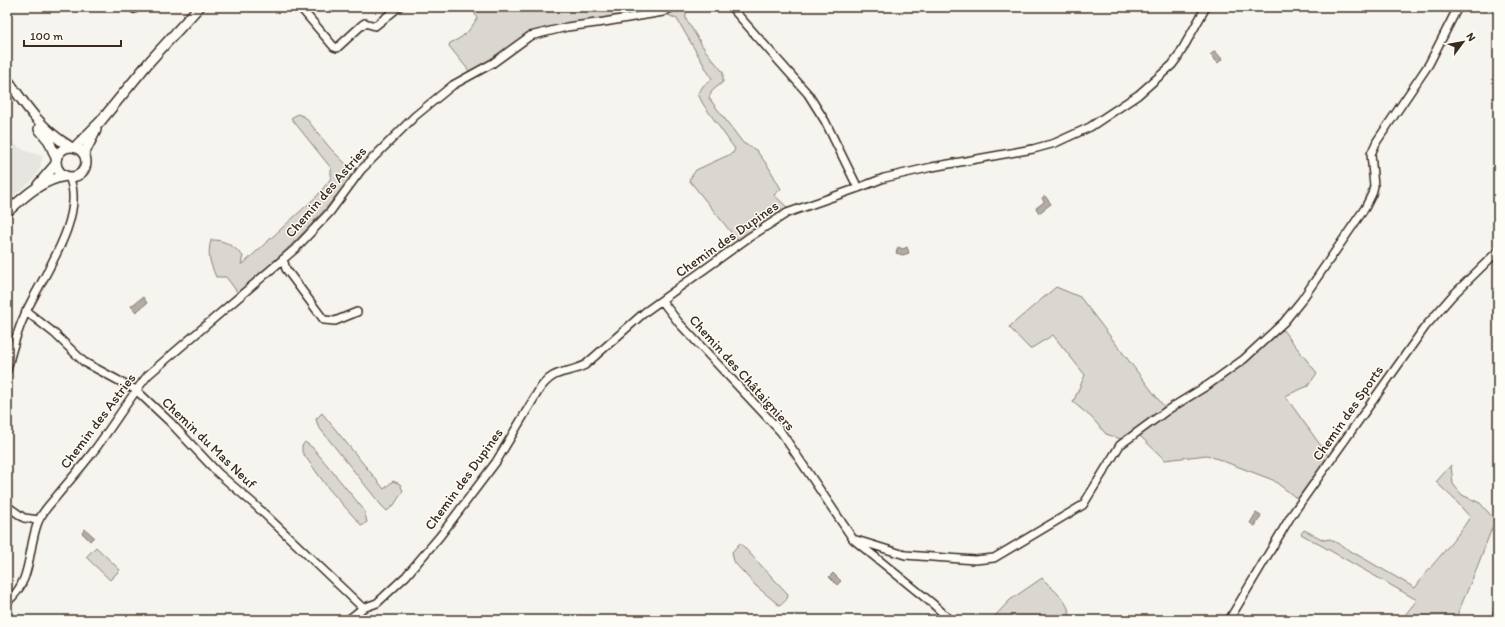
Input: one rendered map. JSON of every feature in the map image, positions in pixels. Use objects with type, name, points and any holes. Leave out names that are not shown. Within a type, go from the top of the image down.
[{"type":"street","points":[[132,7],[134,9],[136,7]]},
{"type":"street","points":[[7,212],[38,186],[56,161],[60,150],[72,146],[100,122],[150,61],[199,7]]},
{"type":"street","points":[[300,7],[334,47],[337,48],[362,25],[366,24],[375,26],[399,7]]},
{"type":"street","name":"Chemin des Astries","points":[[7,602],[21,588],[28,569],[32,543],[39,520],[46,509],[93,452],[136,390],[148,376],[294,249],[330,212],[361,170],[415,116],[453,85],[493,63],[530,36],[568,27],[663,12],[672,7]]},
{"type":"street","points":[[731,7],[808,94],[825,121],[858,188]]},
{"type":"street","name":"Chemin des Dupines","points":[[348,620],[363,608],[377,602],[406,576],[440,536],[496,462],[544,383],[553,375],[559,372],[577,369],[585,365],[646,312],[742,242],[787,213],[884,178],[932,167],[1033,149],[1055,143],[1090,127],[1138,95],[1172,65],[1206,7]]},
{"type":"street","points":[[853,539],[905,555],[975,560],[994,558],[1083,505],[1120,446],[1169,409],[1208,385],[1244,359],[1284,322],[1301,301],[1365,208],[1374,186],[1371,154],[1377,141],[1429,64],[1458,7]]},
{"type":"street","points":[[7,80],[38,121],[55,137],[82,151],[86,159],[84,170],[71,178],[56,178],[38,186]]},
{"type":"street","points":[[7,87],[49,141],[59,172],[71,178]]},
{"type":"street","points":[[84,154],[100,122]]},
{"type":"street","points":[[7,370],[14,339],[26,311],[67,229],[72,210],[71,178]]},
{"type":"street","name":"Chemin des Sports","points":[[1230,620],[1291,516],[1424,327],[1452,296],[1498,251]]},
{"type":"street","points":[[283,259],[286,269],[324,320],[335,321],[357,312]]},
{"type":"street","name":"Chemin des Châtaigniers","points":[[662,301],[679,323],[781,432],[834,513],[853,539],[933,604],[950,620]]},
{"type":"street","name":"Chemin du Mas Neuf","points":[[26,311],[54,334],[84,362],[136,390],[170,422],[218,473],[258,508],[363,608]]},
{"type":"street","points":[[7,506],[24,518],[39,520]]},
{"type":"shaded area","points":[[468,7],[663,7],[651,11],[549,27],[531,32],[523,36],[493,60],[470,72],[449,46],[450,43],[459,39],[466,33],[477,18],[474,12]]},
{"type":"shaded area","points":[[683,7],[688,7],[686,19],[705,50],[723,72],[723,82],[712,91],[709,98],[743,143],[756,150],[768,166],[781,189],[774,195],[788,208],[760,225],[738,241],[689,180],[696,170],[733,153],[735,149],[703,104],[698,94],[703,86],[712,79],[677,19],[668,15]]},
{"type":"shaded area","points":[[1215,51],[1222,59],[1218,63],[1210,55]]},
{"type":"shaded area","points":[[298,114],[305,117],[330,148],[346,164],[351,178],[298,238],[238,293],[226,277],[216,277],[210,259],[209,250],[211,240],[225,242],[233,247],[243,256],[241,264],[244,263],[318,195],[331,178],[331,168],[291,118]]},
{"type":"shaded area","points":[[7,135],[17,146],[26,151],[43,156],[39,171],[31,182],[7,201]]},
{"type":"shaded area","points":[[1045,196],[1051,204],[1039,213],[1036,208],[1044,202],[1042,198]]},
{"type":"shaded area","points":[[898,247],[903,249],[907,247],[909,253],[903,255],[896,253]]},
{"type":"shaded area","points":[[1056,287],[1080,297],[1165,408],[1121,439],[1106,434],[1092,418],[1073,402],[1085,375],[1053,335],[1030,349],[1009,327]]},
{"type":"shaded area","points":[[143,297],[147,303],[136,312],[131,306]]},
{"type":"shaded area","points":[[1282,329],[1317,373],[1308,386],[1285,396],[1329,457],[1299,500],[1273,480],[1207,455],[1165,460],[1138,434],[1248,358]]},
{"type":"shaded area","points":[[322,413],[384,489],[393,481],[400,484],[403,491],[394,505],[387,511],[318,426],[316,419]]},
{"type":"shaded area","points":[[305,442],[313,448],[364,510],[367,522],[362,526],[328,488],[302,452],[302,446]]},
{"type":"shaded area","points":[[1451,465],[1453,484],[1462,495],[1480,503],[1495,520],[1457,615],[1458,620],[1401,620],[1417,600],[1301,534],[1304,530],[1324,540],[1330,539],[1415,588],[1457,536],[1470,517],[1436,482]]},
{"type":"shaded area","points":[[1256,513],[1261,516],[1255,526],[1250,523]]},
{"type":"shaded area","points":[[85,529],[94,537],[90,541],[82,533]]},
{"type":"shaded area","points":[[740,543],[788,594],[784,602],[779,605],[756,586],[734,562],[732,552]]},
{"type":"shaded area","points":[[96,547],[120,570],[110,580],[86,557]]},
{"type":"shaded area","points":[[833,573],[841,581],[837,585],[829,577]]},
{"type":"shaded area","points":[[1042,578],[1065,603],[1070,614],[1069,620],[991,620],[1010,600]]},
{"type":"shaded area","points":[[1498,590],[1498,620],[1491,620]]}]
